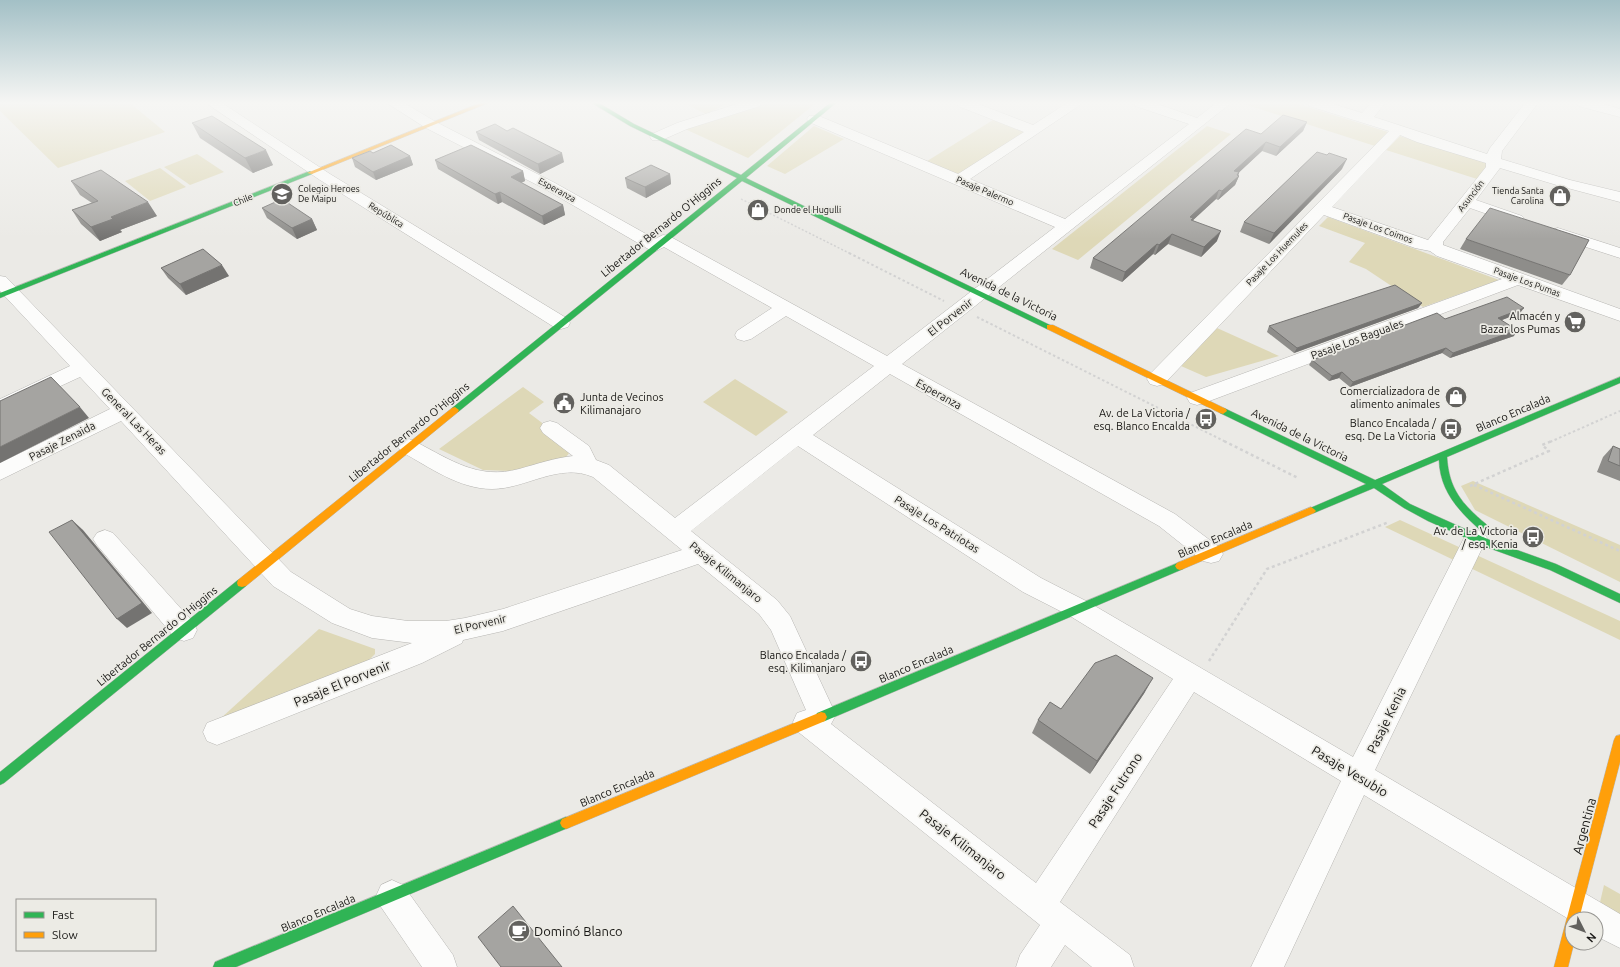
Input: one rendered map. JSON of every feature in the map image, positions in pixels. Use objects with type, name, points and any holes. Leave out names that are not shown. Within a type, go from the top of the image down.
[{"type":"street","name":"República","points":[[280,148],[561,324]]},
{"type":"street","name":"Chile","points":[[3,289],[373,148]]},
{"type":"street","name":"Esperanza","points":[[477,148],[785,308],[1167,520],[1211,554]]},
{"type":"street","name":"Avenida de la Victoria","points":[[679,148],[1375,484],[1411,508],[1483,532]]},
{"type":"street","name":"Libertador Bernardo O'Higgins","points":[[0,779],[659,243],[778,148]]},
{"type":"street","name":"Pasaje Palermo","points":[[883,148],[1067,226]]},
{"type":"street","points":[[959,180],[1008,148]]},
{"type":"street","name":"El Porvenir","points":[[675,531],[1167,148]]},
{"type":"street","name":"Pasaje Los Huemules","points":[[1157,379],[1380,148]]},
{"type":"street","points":[[1457,148],[1494,158],[1565,183],[1619,195]]},
{"type":"street","name":"Asunción","points":[[1436,247],[1435,242],[1492,168],[1496,151],[1498,148]]},
{"type":"street","points":[[1466,202],[1620,253]]},
{"type":"street","name":"Pasaje Los Coimos","points":[[1322,208],[1421,244],[1436,247]]},
{"type":"street","name":"Pasaje Los Pumas","points":[[1436,247],[1443,252],[1620,315]]},
{"type":"street","name":"Pasaje Los Baguales","points":[[1197,398],[1518,279]]},
{"type":"street","name":"General Las Heras","points":[[3,289],[83,368],[268,562]]},
{"type":"street","points":[[744,335],[785,308]]},
{"type":"street","points":[[0,407],[83,368]]},
{"type":"street","name":"Blanco Encalada","points":[[220,967],[1211,554],[1620,380]]},
{"type":"street","name":"Pasaje Zenaida","points":[[0,472],[124,411]]},
{"type":"street","name":"Pasaje Kilimanjaro","points":[[550,428],[581,452],[588,465]]},
{"type":"street","name":"Pasaje Los Patriotas","points":[[798,436],[1032,585],[1079,609]]},
{"type":"street","name":"Pasaje Kilimanjaro","points":[[408,447],[467,476],[483,480],[512,480],[561,465],[588,465],[601,471],[760,599],[775,616],[786,634],[815,719],[1050,914],[1118,967]]},
{"type":"street","points":[[1443,456],[1443,472],[1451,495],[1483,532]]},
{"type":"street","name":"Avenida de la Victoria","points":[[1375,484],[1406,494]]},
{"type":"street","name":"Avenida de la Victoria","points":[[1454,514],[1483,532],[1620,599]]},
{"type":"street","name":"Pasaje Kenia","points":[[1267,967],[1358,776],[1483,532]]},
{"type":"street","points":[[105,539],[184,630]]},
{"type":"street","name":"Avenida de la Victoria","points":[[1508,540],[1553,567]]},
{"type":"street","name":"El Porvenir","points":[[268,562],[282,579],[341,616],[356,622],[378,628],[408,632],[446,632],[503,620],[678,560],[703,553]]},
{"type":"street","name":"Pasaje Vesubio","points":[[1079,609],[1358,776],[1566,911]]},
{"type":"street","name":"Pasaje El Porvenir","points":[[217,732],[413,655],[465,629]]},
{"type":"street","name":"Pasaje Futrono","points":[[1032,967],[1050,914],[1193,677]]},
{"type":"street","name":"Argentina","points":[[1575,911],[1619,746]]},
{"type":"street","points":[[392,896],[441,967]]},
{"type":"street","name":"Pasaje Vesubio","points":[[1604,926],[1620,932]]},
{"type":"street","name":"Argentina","points":[[1561,967],[1565,951]]},
{"type":"path","points":[[725,191],[1298,478]]},
{"type":"path","points":[[1467,488],[1549,451],[1542,445],[1620,411]]},
{"type":"path","points":[[1474,485],[1620,551]]},
{"type":"path","points":[[1193,677],[1267,570],[1389,522]]},
{"type":"shaded area","points":[[38,148],[117,148],[58,168]]},
{"type":"shaded area","points":[[727,148],[760,148],[748,158]]},
{"type":"shaded area","points":[[788,148],[829,148],[785,174],[767,166]]},
{"type":"shaded area","points":[[948,148],[1001,148],[957,177],[924,163]]},
{"type":"shaded area","points":[[1179,148],[1214,148],[1078,260],[1052,249]]},
{"type":"shaded area","points":[[1388,148],[1439,148],[1489,164],[1477,179],[1386,150]]},
{"type":"shaded area","points":[[197,154],[224,172],[190,185],[164,167]]},
{"type":"shaded area","points":[[160,168],[186,187],[150,201],[125,181]]},
{"type":"shaded area","points":[[1328,217],[1499,280],[1423,307],[1366,269],[1349,262],[1365,243],[1319,226]]},
{"type":"shaded area","points":[[1217,328],[1279,356],[1206,377],[1181,366]]},
{"type":"shaded area","points":[[735,379],[788,412],[756,436],[703,402]]},
{"type":"shaded area","points":[[523,387],[544,402],[529,413],[574,447],[566,457],[512,471],[483,470],[439,449]]},
{"type":"shaded area","points":[[1473,481],[1620,545],[1620,582],[1475,510],[1461,486]]},
{"type":"shaded area","points":[[1400,520],[1620,621],[1620,640],[1385,527]]},
{"type":"shaded area","points":[[319,629],[375,649],[375,654],[366,663],[220,719]]},
{"type":"shaded area","points":[[1604,885],[1620,894],[1620,924],[1604,915],[1604,911],[1598,911]]},
{"type":"building","points":[[230,148],[263,148],[266,150],[245,158]]},
{"type":"building","points":[[384,148],[396,148],[410,156],[373,172],[352,158],[370,151],[373,153]]},
{"type":"building","points":[[463,148],[477,148],[523,171],[511,177],[563,205],[542,216],[500,192],[495,194],[435,160]]},
{"type":"building","points":[[507,148],[552,148],[562,153],[538,164]]},
{"type":"building","points":[[1223,148],[1259,148],[1234,171],[1239,172],[1237,175],[1239,176],[1222,191],[1219,190],[1190,217],[1193,218],[1191,220],[1221,231],[1204,247],[1172,234],[1159,245],[1157,244],[1125,272],[1093,258]]},
{"type":"building","points":[[1317,152],[1327,155],[1329,153],[1347,159],[1274,233],[1244,222]]},
{"type":"building","points":[[651,165],[670,174],[645,187],[625,178]]},
{"type":"building","points":[[101,170],[148,202],[111,217],[113,219],[91,227],[72,210],[98,201],[71,181]]},
{"type":"building","points":[[282,199],[312,219],[292,228],[262,208]]},
{"type":"building","points":[[1490,208],[1589,240],[1570,275],[1466,239]]},
{"type":"building","points":[[203,249],[222,265],[180,284],[161,268]]},
{"type":"building","points":[[1395,285],[1422,303],[1297,348],[1269,326]]},
{"type":"building","points":[[1507,297],[1524,308],[1498,318],[1517,330],[1453,353],[1446,348],[1353,382],[1342,372],[1332,376],[1312,360],[1437,313],[1445,319]]},
{"type":"building","points":[[51,377],[80,407],[0,447],[0,401]]},
{"type":"building","points":[[1613,446],[1620,449],[1620,466],[1608,461]]},
{"type":"building","points":[[72,520],[142,603],[117,619],[49,532]]},
{"type":"building","points":[[1116,655],[1153,678],[1097,761],[1038,720],[1050,702],[1061,709],[1095,663]]},
{"type":"building","name":"Dominó Blanco","points":[[513,906],[562,967],[501,967],[478,937]]},
{"type":"traffic: fast","points":[[680,148],[1050,327]]},
{"type":"traffic: fast","points":[[455,410],[778,148]]},
{"type":"traffic: fast","points":[[0,296],[310,173]]},
{"type":"traffic: fast","points":[[1311,511],[1620,380]]},
{"type":"traffic: fast","points":[[1223,411],[1375,484],[1407,506],[1431,518],[1489,544],[1553,567],[1620,599]]},
{"type":"traffic: fast","points":[[1443,456],[1444,468],[1449,488],[1459,504],[1483,527]]},
{"type":"traffic: fast","points":[[821,717],[1180,566]]},
{"type":"traffic: fast","points":[[0,779],[242,583]]},
{"type":"traffic: fast","points":[[220,967],[566,823]]},
{"type":"traffic: slow","points":[[310,173],[373,148]]},
{"type":"traffic: slow","points":[[1050,327],[1223,411]]},
{"type":"traffic: slow","points":[[242,583],[455,410]]},
{"type":"traffic: slow","points":[[1180,566],[1311,511]]},
{"type":"traffic: slow","points":[[566,823],[821,717]]},
{"type":"traffic: slow","points":[[1575,911],[1620,740]]},
{"type":"traffic: slow","points":[[1561,967],[1565,951]]},
{"type":"place","name":"Colegio Heroes De Maipu","points":[[282,194]]},
{"type":"place","name":"Tienda Santa Carolina","points":[[1560,196]]},
{"type":"place","name":"Donde el Hugulli","points":[[758,210]]},
{"type":"place","name":"Almacén y Bazar los Pumas","points":[[1575,322]]},
{"type":"place","name":"Comercializadora de alimento animales","points":[[1456,397]]},
{"type":"place","name":"Junta de Vecinos Kilimanajaro","points":[[564,403]]},
{"type":"place","name":"Av. de La Victoria / esq. Blanco Encalda","points":[[1206,419]]},
{"type":"place","name":"Blanco Encalada / esq. De La Victoria","points":[[1451,429]]},
{"type":"place","name":"Av. de La Victoria / esq. Kenia","points":[[1533,537]]},
{"type":"place","name":"Blanco Encalada / esq. Kilimanjaro","points":[[861,661]]},
{"type":"place","name":"Dominó Blanco","points":[[519,931]]}]
